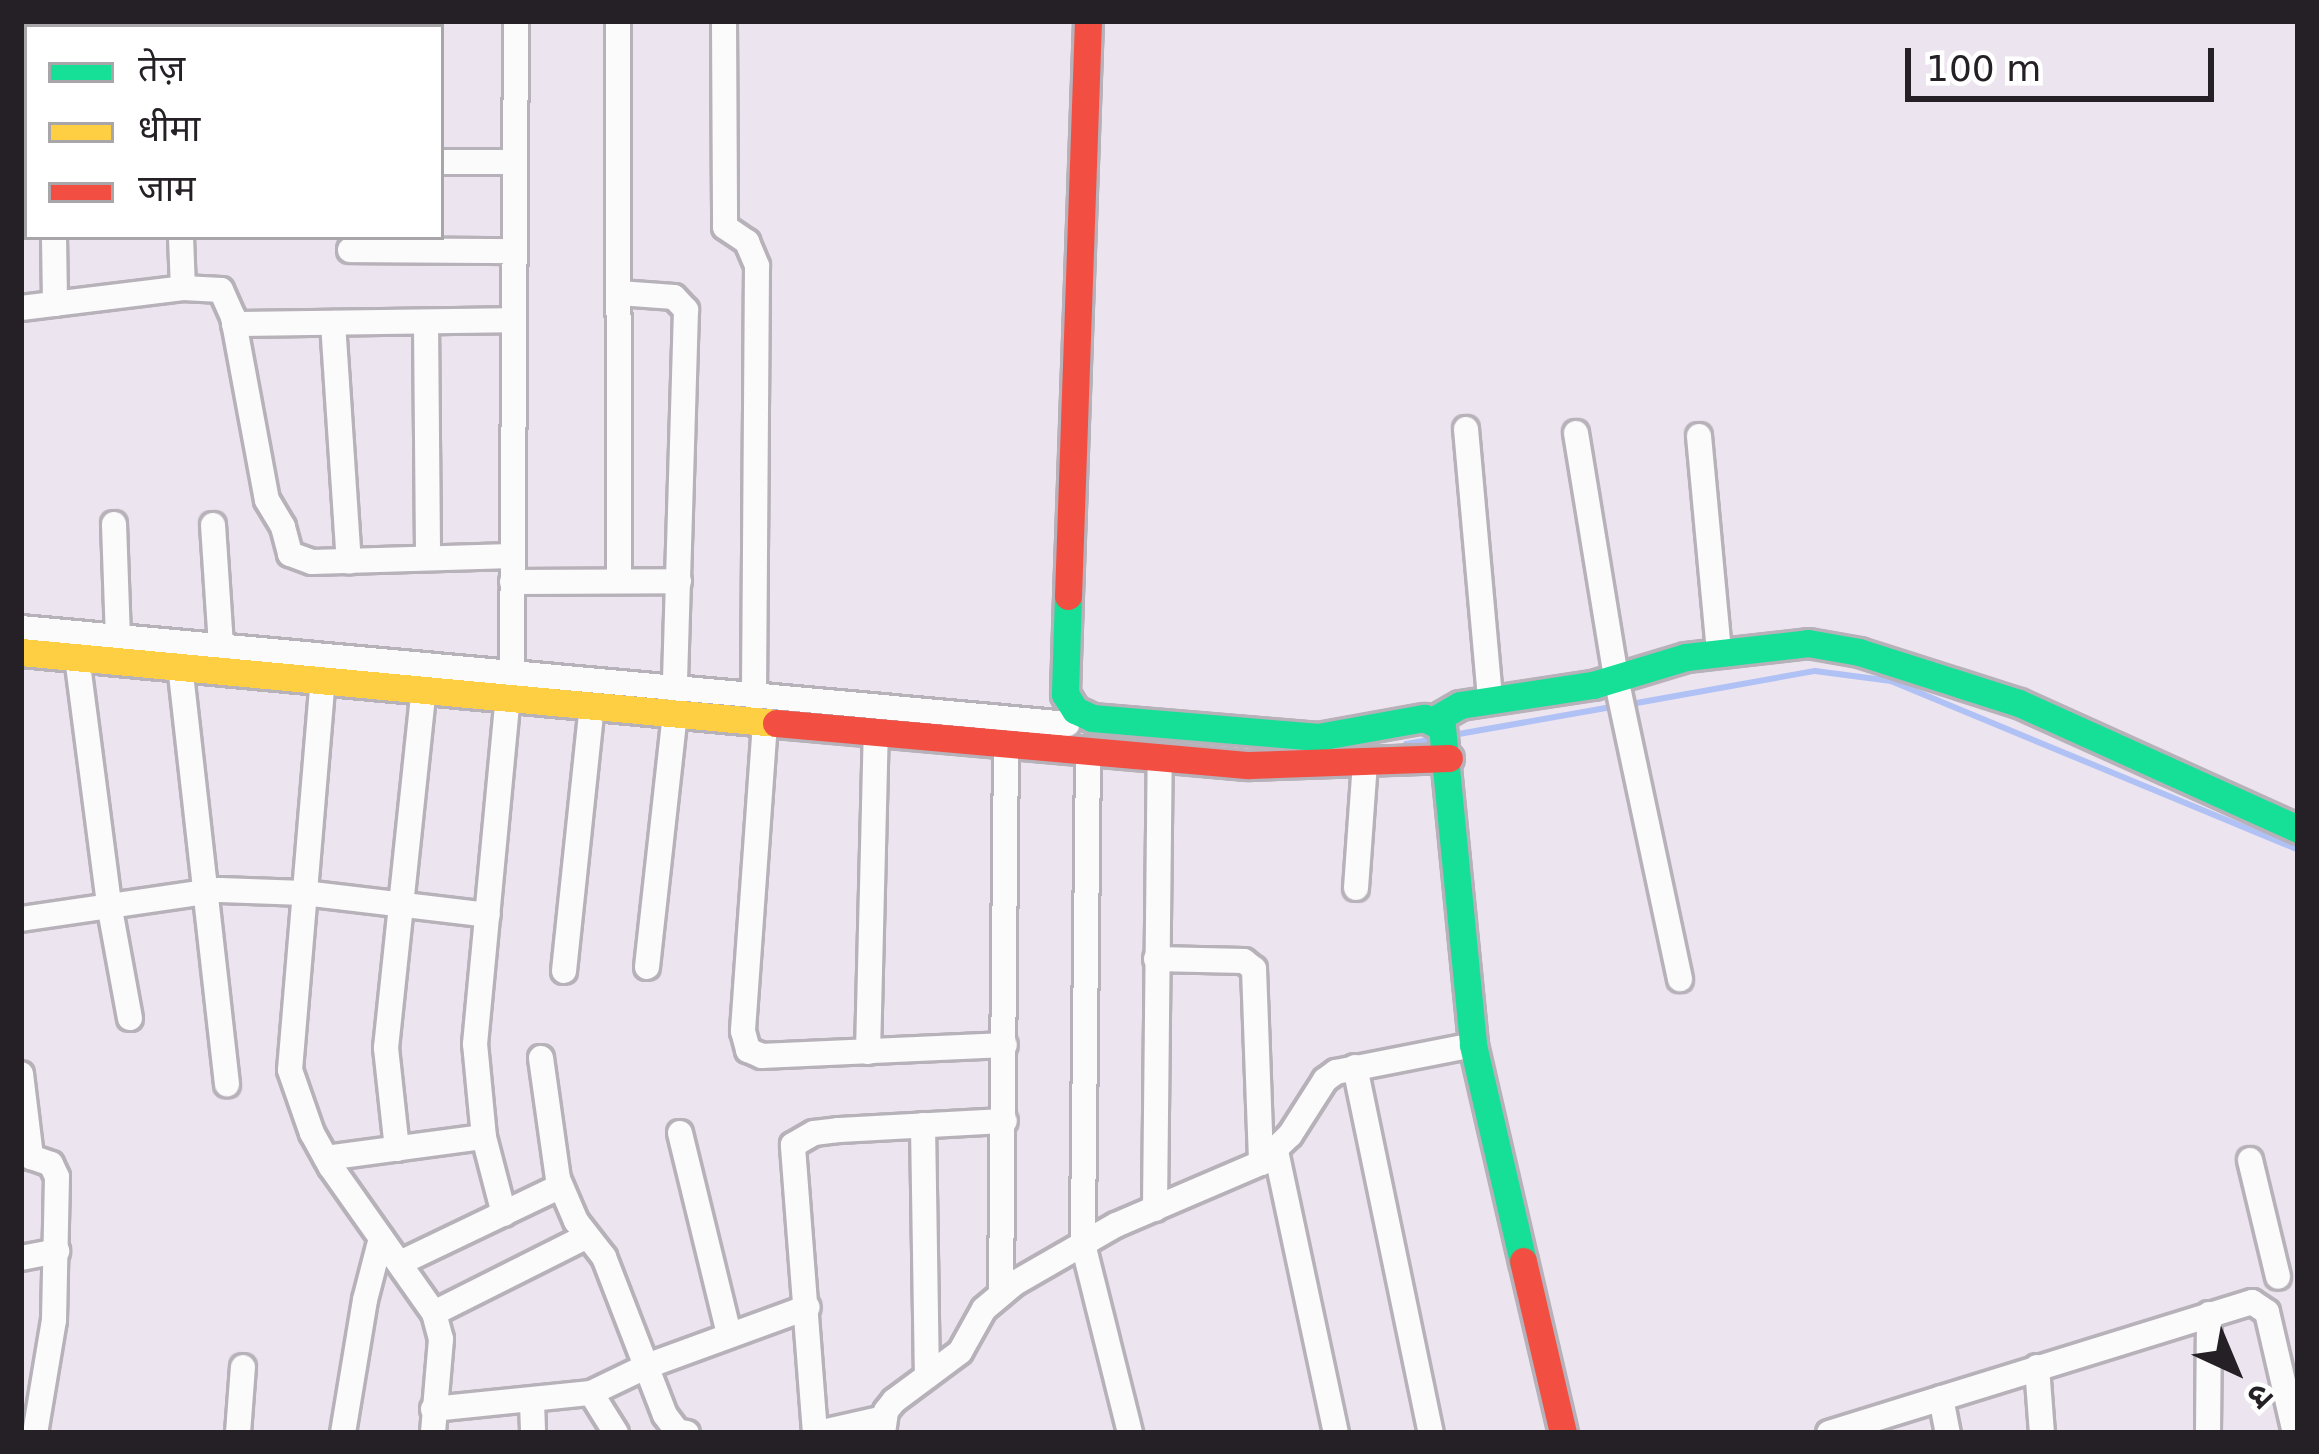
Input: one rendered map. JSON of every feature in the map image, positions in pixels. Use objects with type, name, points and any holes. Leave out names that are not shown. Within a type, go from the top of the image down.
[{"type":"street","points":[[504,1214],[484,1137],[475,1057],[510,685],[516,21]]},
{"type":"street","points":[[618,21],[619,581]]},
{"type":"street","points":[[724,21],[724,227],[747,242],[757,266],[760,710],[745,1042],[753,1055],[762,1056],[1005,1045]]},
{"type":"street","points":[[1088,21],[1063,667],[1071,734],[1083,1244],[1130,1433]]},
{"type":"street","points":[[444,162],[515,162]]},
{"type":"street","points":[[54,240],[55,304]]},
{"type":"street","points":[[181,240],[183,288]]},
{"type":"street","points":[[350,250],[513,250]]},
{"type":"street","points":[[21,308],[183,288],[221,290],[234,324],[267,500],[283,526],[290,554],[298,561],[428,558],[619,581],[679,581]]},
{"type":"street","points":[[619,293],[674,297],[686,310],[675,702],[647,967]]},
{"type":"street","points":[[234,324],[513,320]]},
{"type":"street","points":[[426,322],[428,558]]},
{"type":"street","points":[[333,323],[350,561]]},
{"type":"street","points":[[1466,429],[1490,699]]},
{"type":"street","points":[[1576,433],[1620,694],[1680,979]]},
{"type":"street","points":[[1699,436],[1719,650]]},
{"type":"street","points":[[114,524],[118,636]]},
{"type":"street","points":[[213,525],[221,645]]},
{"type":"street","points":[[21,628],[221,645],[510,685],[675,702],[1071,734],[1160,758],[1249,765],[1365,763],[1443,739]]},
{"type":"street","points":[[1563,1433],[1473,1046],[1443,739],[1460,705],[1490,699],[1620,694],[1719,650],[1808,643],[1880,658],[2019,703],[2298,829]]},
{"type":"street","points":[[21,652],[424,686],[510,685],[592,706],[675,702]]},
{"type":"street","points":[[77,657],[109,904],[130,1018]]},
{"type":"street","points":[[180,665],[227,1084]]},
{"type":"street","points":[[322,677],[288,1049],[297,1093],[326,1158],[434,1313],[441,1339],[433,1421],[592,1393],[646,1366],[808,1307]]},
{"type":"street","points":[[398,1149],[386,1048],[424,686]]},
{"type":"street","points":[[564,970],[592,706]]},
{"type":"street","points":[[760,710],[876,734],[1006,745],[1071,734],[1091,718],[1150,727],[1443,739]]},
{"type":"street","points":[[868,1052],[876,734]]},
{"type":"street","points":[[1001,1294],[1006,745]]},
{"type":"street","points":[[1155,1208],[1160,758]]},
{"type":"street","points":[[1356,888],[1365,763]]},
{"type":"street","points":[[21,919],[206,890],[304,893],[488,915]]},
{"type":"street","points":[[1156,959],[1244,961],[1254,969],[1268,1157],[1336,1433]]},
{"type":"street","points":[[1005,1121],[814,1133],[793,1145],[816,1433],[884,1426],[894,1400],[960,1352],[976,1319],[1001,1294],[1083,1244],[1268,1157],[1324,1080],[1355,1066],[1473,1046]]},
{"type":"street","points":[[541,1058],[562,1186],[587,1236],[604,1257],[664,1415],[676,1431],[687,1433]]},
{"type":"street","points":[[1355,1066],[1432,1433]]},
{"type":"street","points":[[21,1074],[31,1157],[51,1164],[57,1178],[54,1321],[32,1392],[35,1433]]},
{"type":"street","points":[[923,1126],[927,1376]]},
{"type":"street","points":[[680,1133],[729,1334]]},
{"type":"street","points":[[326,1158],[484,1137]]},
{"type":"street","points":[[2250,1160],[2288,1275],[2268,1286],[2262,1305],[2295,1433]]},
{"type":"street","points":[[400,1263],[562,1186]]},
{"type":"street","points":[[434,1313],[587,1236]]},
{"type":"street","points":[[343,1433],[365,1300],[382,1238]]},
{"type":"street","points":[[21,1258],[57,1251]]},
{"type":"street","points":[[1829,1433],[2243,1303],[2262,1305]]},
{"type":"street","points":[[2208,1433],[2209,1314]]},
{"type":"street","points":[[238,1433],[243,1367]]},
{"type":"street","points":[[2037,1367],[2042,1433]]},
{"type":"street","points":[[592,1393],[616,1433]]},
{"type":"street","points":[[1941,1398],[1948,1433]]},
{"type":"street","points":[[532,1402],[533,1433]]},
{"type":"waterway","points":[[1631,704],[1815,671],[1891,681],[2298,850]]},
{"type":"waterway","points":[[1453,735],[1618,706]]},
{"type":"waterway","points":[[1406,744],[1435,739]]},
{"type":"traffic: fast","points":[[1068,596],[1065,694],[1075,710],[1092,718],[1318,737],[1424,718],[1442,727],[1473,1045],[1523,1261]]},
{"type":"traffic: fast","points":[[1434,720],[1460,705],[1593,685],[1686,657],[1808,643],[1859,652],[2019,703],[2298,829]]},
{"type":"traffic: slow","points":[[21,652],[776,723]]},
{"type":"traffic: jam","points":[[1068,596],[1088,21]]},
{"type":"traffic: jam","points":[[776,723],[1249,765],[1449,758]]},
{"type":"traffic: jam","points":[[1523,1261],[1563,1433]]}]
